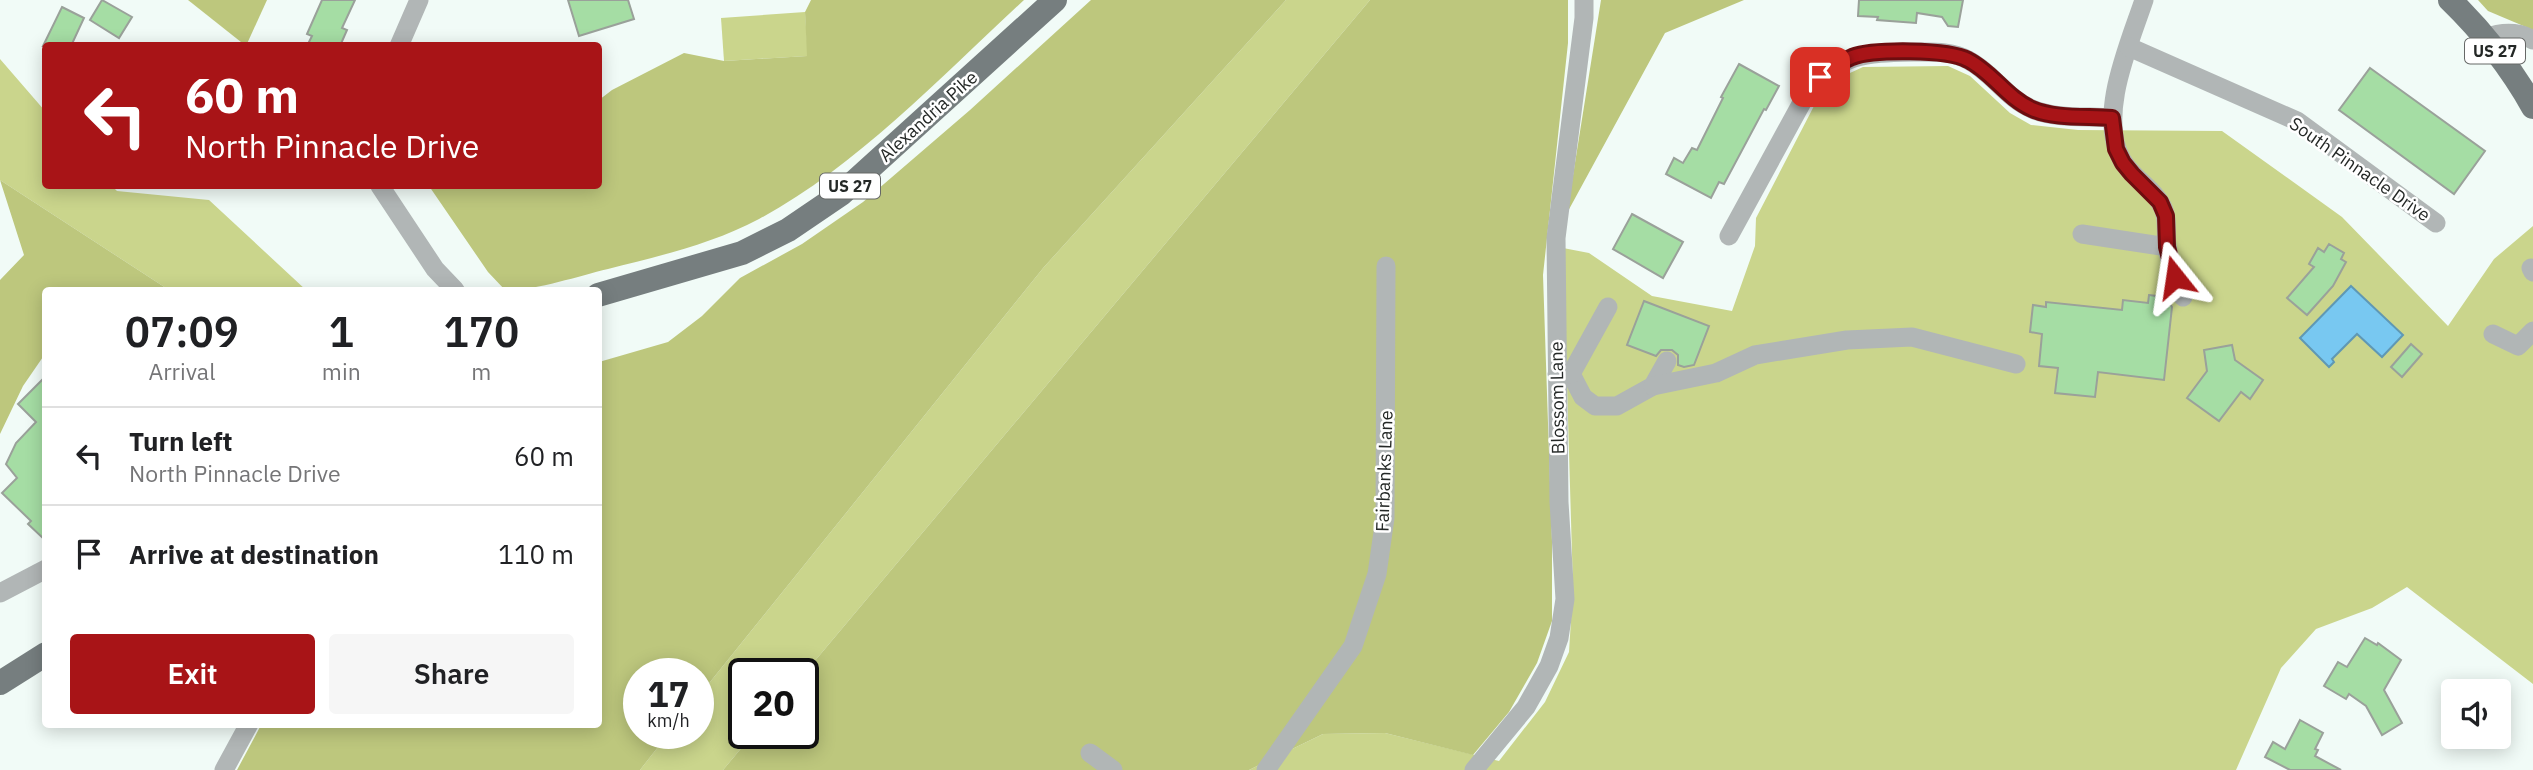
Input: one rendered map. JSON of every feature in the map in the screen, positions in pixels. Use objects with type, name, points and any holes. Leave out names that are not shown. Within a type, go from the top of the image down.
[{"type":"main road","name":"Alexandria Pike","points":[[602,294],[743,253],[789,230],[841,194],[1055,0]]},
{"type":"main road","name":"US 27","points":[[2450,0],[2485,38],[2533,107]]},
{"type":"main road","points":[[0,683],[42,657]]},
{"type":"street","points":[[400,42],[419,0]]},
{"type":"street","name":"Blossom Lane","points":[[1474,770],[1527,708],[1549,666],[1559,638],[1565,599],[1559,502],[1564,374],[1556,238],[1584,18],[1584,0]]},
{"type":"street","points":[[2144,0],[2119,73],[2112,118],[2116,149],[2132,174],[2160,202],[2166,216],[2167,247],[2183,297]]},
{"type":"street","points":[[2485,38],[2499,33],[2524,35],[2533,40]]},
{"type":"street","name":"South Pinnacle Drive","points":[[2129,47],[2297,121],[2436,223]]},
{"type":"street","points":[[1729,236],[1807,95],[1820,77],[1852,57],[1871,52],[1940,52],[1955,55],[1969,60],[2020,103],[2033,110],[2049,114],[2112,118]]},
{"type":"street","points":[[382,189],[435,269],[452,287]]},
{"type":"street","points":[[2082,234],[2167,247]]},
{"type":"street","name":"Fairbanks Lane","points":[[1266,770],[1353,646],[1377,574],[1385,518],[1386,265]]},
{"type":"street","points":[[1608,307],[1564,374],[1583,397],[1595,406],[1617,406],[1653,386],[1716,373],[1755,355],[1847,340],[1912,337],[2017,364]]},
{"type":"street","points":[[2493,334],[2518,346],[2533,331]]},
{"type":"street","points":[[1653,386],[1667,360]]},
{"type":"street","points":[[0,593],[42,571]]},
{"type":"street","points":[[224,770],[247,728]]},
{"type":"street","points":[[1090,752],[1113,770]]},
{"type":"green space","points":[[188,0],[267,0],[248,42],[241,42]]},
{"type":"green space","points":[[811,0],[1024,0],[898,118],[830,174],[759,219],[723,236],[556,282],[534,287],[502,287],[488,272],[431,189],[602,189],[602,98],[684,53],[724,61],[807,56],[805,12]]},
{"type":"green space","points":[[1091,0],[1286,0],[1044,267],[714,677],[714,658],[623,658],[623,749],[656,749],[640,770],[237,770],[259,728],[602,728],[602,361],[668,342],[702,316],[740,278],[802,244],[863,202]]},
{"type":"green space","points":[[1286,0],[1370,0],[817,658],[729,658],[1044,267]]},
{"type":"green space","points":[[1370,0],[1568,0],[1568,43],[1543,275],[1552,621],[1537,663],[1509,712],[1473,755],[1385,733],[1323,734],[1249,770],[723,770],[741,749],[819,749],[817,658]]},
{"type":"green space","points":[[1601,0],[1744,0],[1665,33],[1567,213]]},
{"type":"green space","points":[[2478,0],[2533,0],[2533,30],[2488,11]]},
{"type":"green space","points":[[805,12],[808,56],[724,61],[721,18]]},
{"type":"green space","points":[[0,59],[42,108],[42,189],[115,189],[209,200],[303,287],[164,287],[0,180]]},
{"type":"green space","points":[[1948,66],[1970,76],[2010,113],[2031,125],[2078,130],[2222,131],[2342,217],[2448,326],[2494,259],[2533,226],[2533,684],[2407,587],[2372,608],[2316,629],[2281,668],[2236,770],[1249,770],[1323,734],[1385,733],[1499,761],[1545,702],[1569,652],[1573,588],[1563,248],[1589,253],[1652,296],[1732,311],[1755,246],[1756,218],[1814,106],[1839,78],[1863,67]]},
{"type":"green space","points":[[0,180],[164,287],[42,287],[42,358],[23,386],[0,434],[0,280],[24,255]]},
{"type":"green space","points":[[728,660],[728,749],[741,749],[723,770],[640,770],[656,749],[714,749],[714,677]]},
{"type":"water","points":[[2351,286],[2403,335],[2382,357],[2357,334],[2332,359],[2334,362],[2329,367],[2300,338]]},
{"type":"building","points":[[102,0],[132,17],[119,38],[90,20]]},
{"type":"building","points":[[322,0],[355,0],[342,28],[347,30],[342,42],[309,42],[312,36],[307,34]]},
{"type":"building","points":[[568,0],[628,0],[634,19],[579,36]]},
{"type":"building","points":[[1859,0],[1963,0],[1958,27],[1948,26],[1942,17],[1917,13],[1916,23],[1858,16]]},
{"type":"building","points":[[62,7],[84,18],[73,42],[45,42]]},
{"type":"building","points":[[1739,64],[1779,86],[1724,184],[1719,182],[1711,198],[1666,174],[1674,158],[1683,163],[1692,148],[1697,150]]},
{"type":"building","points":[[2370,68],[2485,151],[2454,194],[2339,110]]},
{"type":"building","points":[[1632,214],[1683,242],[1663,278],[1613,249]]},
{"type":"building","points":[[2329,244],[2344,253],[2341,259],[2346,262],[2333,286],[2307,315],[2287,298],[2314,267],[2309,264],[2318,248],[2324,252]]},
{"type":"building","points":[[2149,295],[2164,297],[2172,307],[2164,380],[2098,372],[2095,397],[2055,393],[2058,368],[2039,366],[2042,334],[2030,332],[2033,305],[2046,307],[2046,302],[2122,310],[2123,300],[2148,303]]},
{"type":"building","points":[[1644,301],[1709,326],[1694,365],[1678,365],[1678,355],[1672,350],[1661,350],[1656,356],[1627,345]]},
{"type":"building","points":[[2411,344],[2422,354],[2402,377],[2391,367]]},
{"type":"building","points":[[2232,345],[2235,360],[2263,380],[2250,399],[2241,392],[2219,421],[2187,398],[2207,371],[2204,350]]},
{"type":"building","points":[[42,380],[42,537],[28,524],[31,521],[2,493],[17,478],[6,464],[16,443],[36,422],[18,404]]},
{"type":"building","points":[[2365,638],[2377,645],[2378,643],[2401,660],[2384,690],[2402,723],[2382,735],[2366,706],[2349,694],[2346,699],[2324,686],[2338,662],[2347,667]]},
{"type":"building","points":[[2300,720],[2323,733],[2315,749],[2318,750],[2315,756],[2341,770],[2290,770],[2265,757],[2273,742],[2285,749]]},
{"type":"route","points":[[1820,77],[1835,65],[1871,52],[1940,52],[1969,60],[2020,103],[2033,110],[2049,114],[2112,118],[2116,149],[2123,163],[2160,202],[2166,216],[2167,247],[2175,277]]}]
